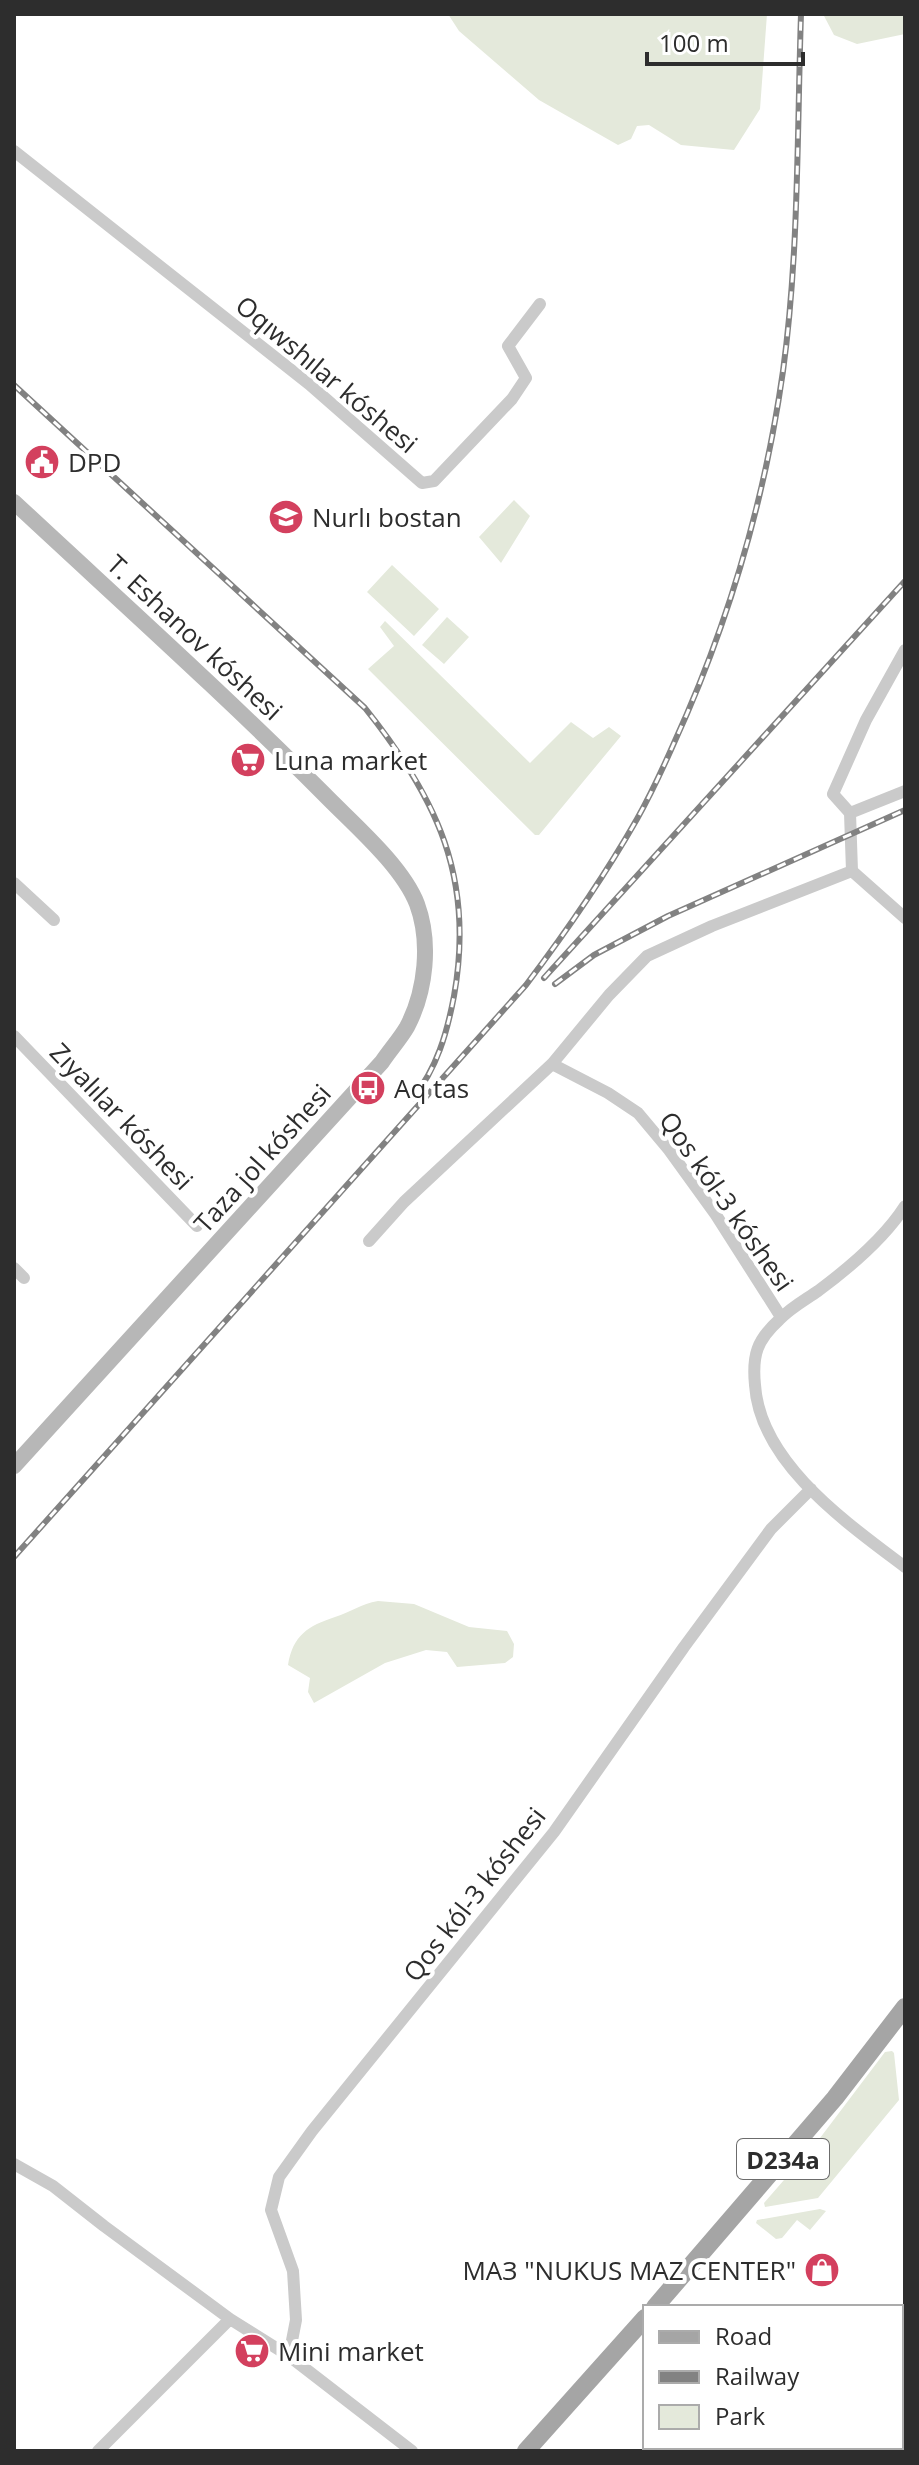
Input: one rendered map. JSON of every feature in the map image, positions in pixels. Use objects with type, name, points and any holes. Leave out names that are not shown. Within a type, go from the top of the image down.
[{"type":"main road","name":"T. Eshanov kóshesi","points":[[14,502],[264,735],[375,844]]},
{"type":"main road","name":"Taza jol kóshesi","points":[[14,1466],[372,1073],[406,1029],[419,999],[426,945],[417,903],[375,844]]},
{"type":"main road","name":"D234a","points":[[657,2305],[835,2098],[905,2007]]},
{"type":"main road","points":[[526,2451],[643,2320]]},
{"type":"street","name":"Oqıwshılar kóshesi","points":[[14,151],[309,384],[422,483],[434,481],[512,399],[526,378],[508,346],[540,304]]},
{"type":"street","points":[[905,650],[866,720],[833,794],[850,813],[852,871],[905,918]]},
{"type":"street","points":[[850,813],[905,791]]},
{"type":"street","points":[[369,1241],[404,1202],[552,1064],[609,995],[647,956],[712,926],[852,871]]},
{"type":"street","points":[[14,883],[54,920]]},
{"type":"street","name":"Zıyalılar kóshesi","points":[[14,1036],[197,1226]]},
{"type":"street","name":"Qos kól-3 kóshesi","points":[[552,1064],[608,1093],[638,1113],[716,1215],[781,1317]]},
{"type":"street","name":"Qos kól-3 kóshesi","points":[[905,1206],[871,1246],[821,1289],[781,1317],[761,1338],[753,1366],[755,1398],[768,1434],[799,1477],[854,1529],[905,1567]]},
{"type":"street","points":[[14,1268],[24,1278]]},
{"type":"street","name":"Qos kól-3 kóshesi","points":[[289,2356],[296,2320],[293,2271],[271,2210],[279,2177],[312,2131],[554,1832],[771,1529],[811,1489]]},
{"type":"street","points":[[14,2164],[53,2186],[230,2319],[289,2356],[412,2451]]},
{"type":"street","points":[[98,2451],[230,2319]]},
{"type":"green space","points":[[448,14],[767,14],[760,109],[734,150],[681,145],[649,125],[637,126],[631,139],[618,145],[539,100],[459,31]]},
{"type":"green space","points":[[823,14],[905,14],[905,34],[857,44],[834,35]]},
{"type":"green space","points":[[514,500],[530,516],[501,563],[479,537]]},
{"type":"green space","points":[[392,565],[439,609],[414,636],[367,592]]},
{"type":"green space","points":[[447,617],[469,637],[444,664],[422,645]]},
{"type":"green space","points":[[385,621],[530,763],[571,722],[593,738],[609,727],[621,736],[539,835],[535,835],[368,669],[394,646],[380,627]]},
{"type":"green space","points":[[378,1601],[414,1604],[469,1627],[507,1631],[514,1644],[513,1657],[505,1663],[457,1667],[447,1652],[426,1650],[385,1663],[314,1703],[308,1692],[310,1678],[288,1665],[298,1639],[317,1624]]},
{"type":"green space","points":[[892,2051],[899,2100],[818,2198],[765,2207],[764,2203],[817,2142],[885,2052]]},
{"type":"green space","points":[[820,2209],[826,2211],[810,2230],[797,2220],[782,2238],[776,2239],[756,2223],[757,2220]]},
{"type":"railway","points":[[14,1557],[526,985],[598,883],[647,800],[711,653],[742,561],[766,467],[783,371],[792,283],[801,14]]},
{"type":"railway","points":[[14,385],[365,708],[412,774],[444,842],[454,877],[459,914],[459,953],[448,1023],[435,1062],[413,1098]]},
{"type":"railway","points":[[544,978],[905,581]]},
{"type":"railway","points":[[555,984],[594,955],[668,916],[905,810]]},
{"type":"place","name":"DPD","points":[[42,462]]},
{"type":"place","name":"Nurlı bostan","points":[[286,517]]},
{"type":"place","name":"Luna market","points":[[248,760]]},
{"type":"place","name":"Aq tas","points":[[368,1088]]},
{"type":"place","name":"МАЗ \"NUKUS MAZ CENTER\"","points":[[822,2270]]},
{"type":"place","name":"Mini market","points":[[252,2351]]}]
